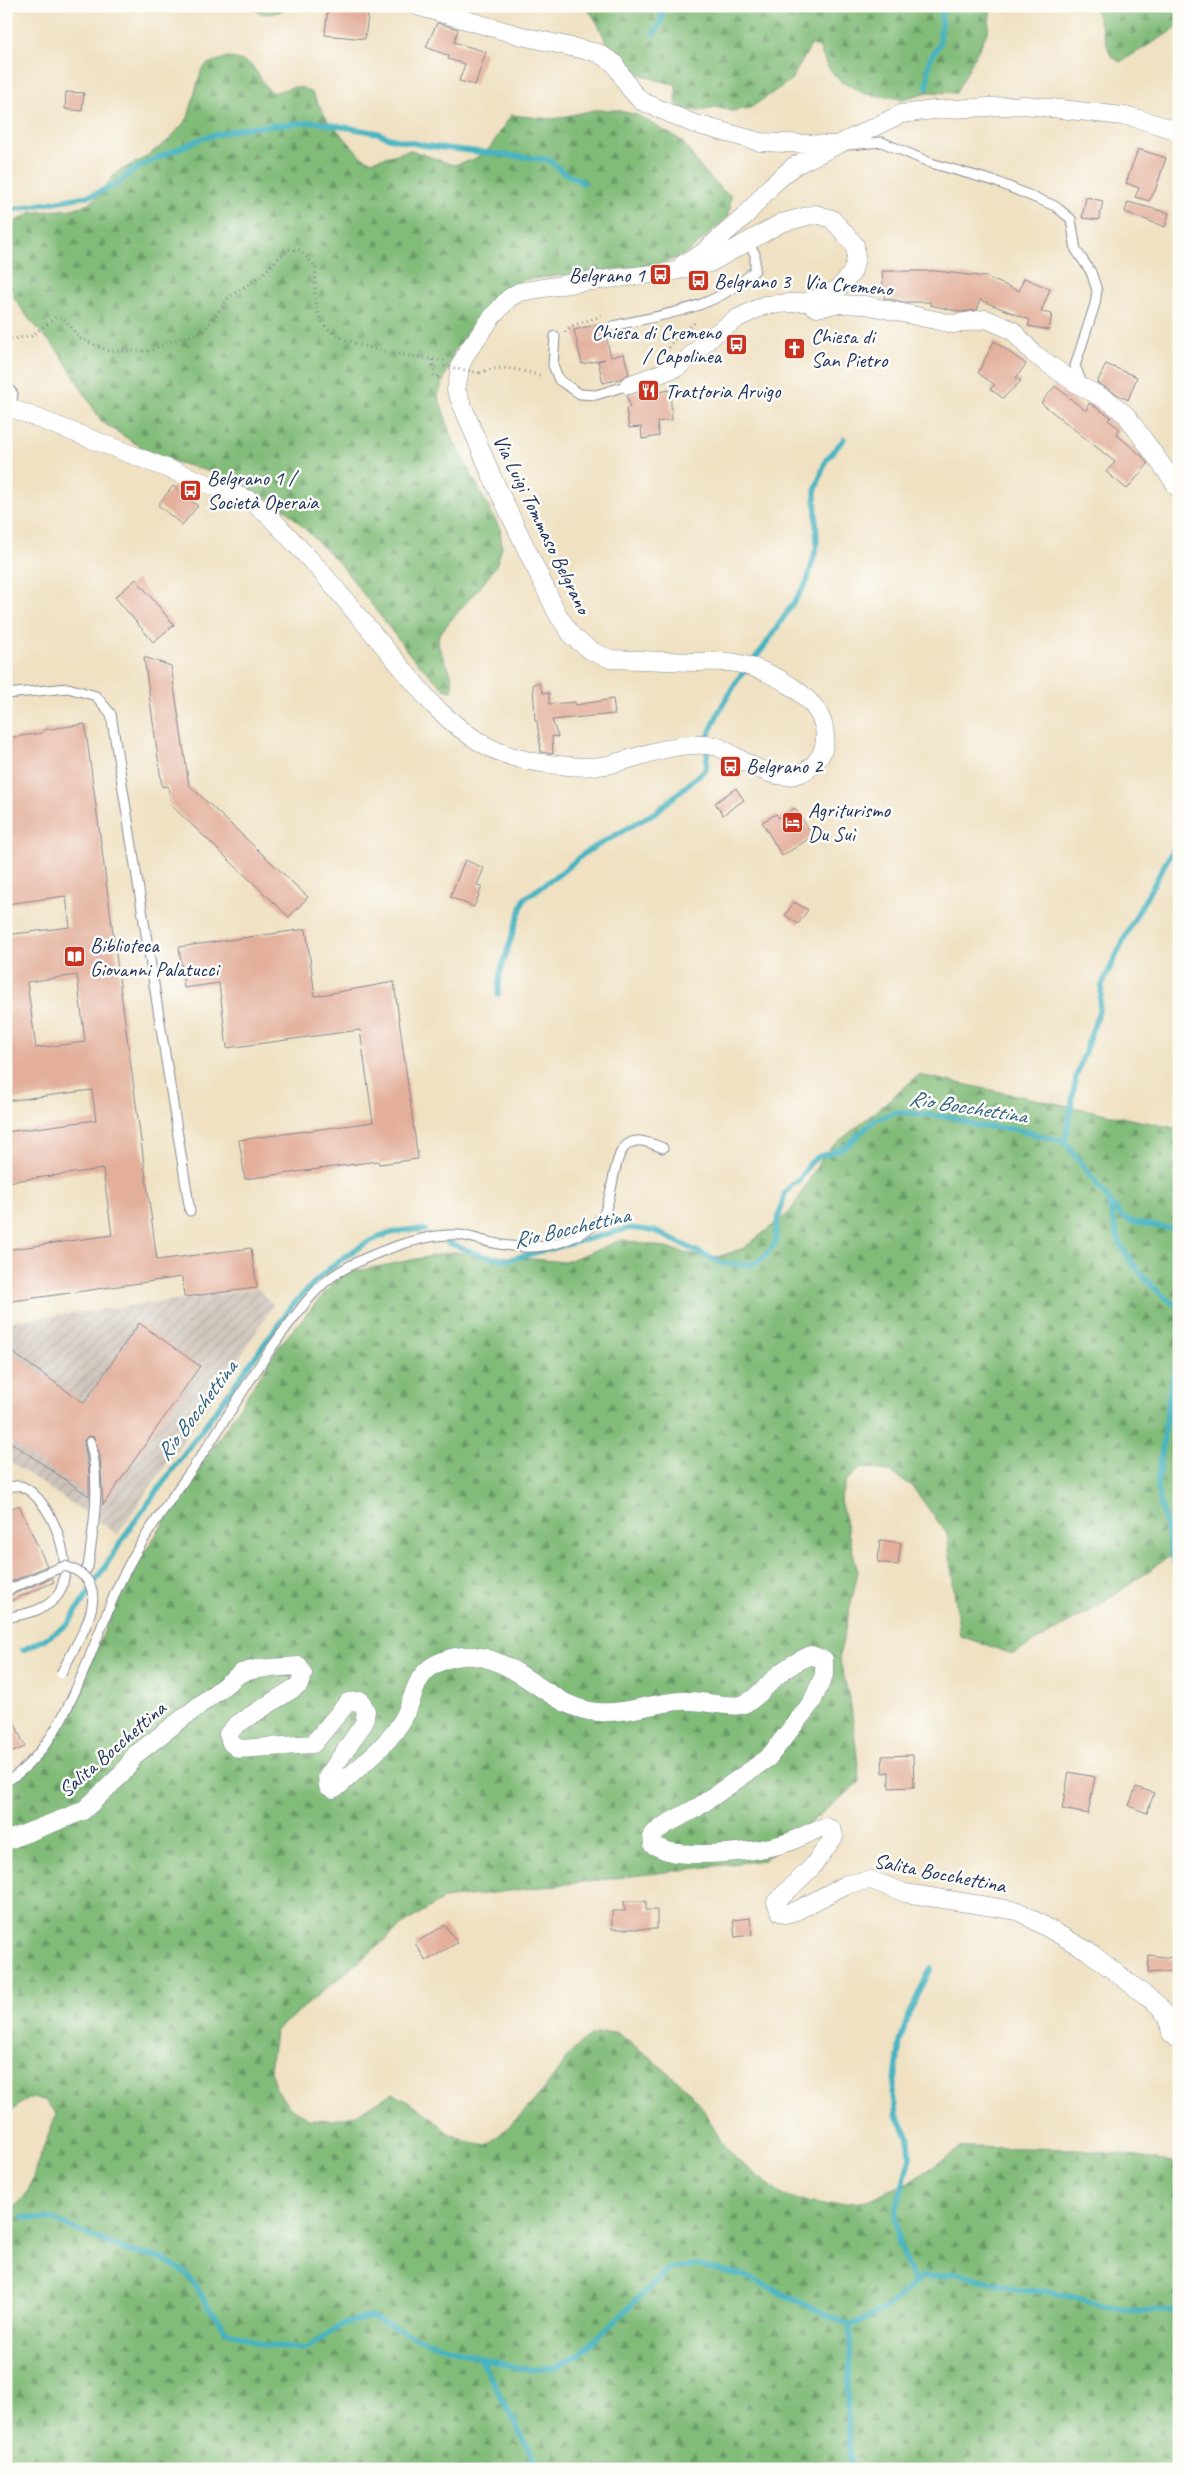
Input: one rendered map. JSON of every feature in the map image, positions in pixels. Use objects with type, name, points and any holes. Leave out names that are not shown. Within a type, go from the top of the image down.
[{"type":"street","points":[[417,6],[522,36],[598,53],[614,63],[630,89],[641,101],[692,123],[760,142],[837,145]]},
{"type":"street","points":[[670,272],[701,254],[746,215],[771,186],[794,166],[901,114],[934,110],[1025,105],[1132,117],[1179,131]]},
{"type":"street","name":"Via Luigi Tommaso Belgrano","points":[[9,407],[249,500],[269,516],[319,569],[433,705],[452,723],[491,750],[535,764],[583,768],[606,765],[679,745],[716,746],[767,772],[785,776],[801,773],[817,761],[825,749],[825,734],[820,715],[806,698],[780,679],[735,663],[611,659],[592,652],[573,637],[558,615],[492,477],[456,390],[461,364],[476,338],[509,298],[519,292],[574,283],[670,272],[710,263],[781,223],[816,214],[832,219],[845,231],[855,246],[856,259],[852,272],[839,288],[826,296],[806,302]]},
{"type":"street","name":"Via Cremeno","points":[[629,385],[678,368],[715,334],[738,318],[765,305],[806,302],[817,308],[837,304],[866,305],[953,324],[986,319],[1012,330],[1034,354],[1077,384],[1110,402],[1126,415],[1179,489]]},
{"type":"street","name":"Salita Bocchettina","points":[[6,1841],[83,1811],[122,1774],[135,1755],[241,1673],[256,1668],[299,1666],[304,1674],[299,1685],[236,1725],[228,1734],[231,1743],[239,1749],[313,1744],[348,1702],[361,1701],[366,1711],[364,1722],[327,1777],[328,1786],[333,1789],[340,1785],[379,1748],[403,1719],[411,1696],[422,1675],[437,1663],[474,1656],[503,1664],[572,1706],[596,1712],[619,1711],[682,1700],[741,1705],[780,1673],[811,1655],[824,1660],[824,1675],[812,1702],[768,1758],[698,1807],[665,1825],[652,1835],[653,1845],[669,1852],[700,1854],[774,1847],[802,1838],[822,1828],[828,1828],[833,1832],[834,1837],[812,1867],[780,1896],[776,1902],[780,1912],[785,1914],[796,1911],[847,1884],[871,1880],[905,1893],[1018,1911],[1036,1919],[1088,1951],[1158,2005],[1168,2018],[1171,2033],[1179,2040]]},
{"type":"lane","points":[[837,145],[882,142],[931,163],[997,182],[1039,199],[1055,206],[1071,219],[1076,250],[1091,272],[1097,290],[1095,304],[1075,366],[1080,378],[1077,384]]},
{"type":"lane","points":[[613,326],[691,310],[734,287],[755,270],[754,254],[747,242]]},
{"type":"lane","points":[[555,340],[553,365],[559,380]]},
{"type":"lane","name":"Via Cremeno","points":[[559,380],[580,394],[596,395],[629,385]]},
{"type":"lane","points":[[6,385],[13,394],[9,407]]},
{"type":"lane","points":[[6,694],[68,688],[96,696],[112,714],[190,1211]]},
{"type":"lane","name":"Salita Bocchettina","points":[[6,1782],[22,1773],[56,1731],[123,1577],[262,1361],[288,1325],[322,1284],[335,1274],[363,1260],[407,1244],[441,1236],[461,1235],[518,1247],[543,1247],[562,1242],[585,1231],[604,1215],[614,1170],[624,1147],[629,1142],[636,1140],[663,1148]]},
{"type":"lane","points":[[83,1574],[88,1566],[95,1500],[96,1473],[90,1442]]},
{"type":"lane","points":[[6,1487],[20,1486],[34,1494],[47,1510],[57,1530],[64,1552],[64,1578],[58,1594],[38,1610],[6,1618]]},
{"type":"lane","points":[[6,1591],[65,1566],[83,1574],[94,1599],[93,1609],[61,1674]]},
{"type":"path","points":[[6,340],[31,336],[55,318],[63,318],[81,339],[109,350],[150,351],[175,340],[204,332],[229,297],[263,274],[287,249],[299,250],[316,267],[314,292],[323,324],[349,342],[432,360],[434,376],[438,377]]},
{"type":"path","points":[[665,353],[685,329],[712,309],[714,298]]},
{"type":"path","points":[[555,340],[571,326],[598,316],[612,315],[623,324]]},
{"type":"path","points":[[444,366],[480,372],[490,368],[509,367],[559,380]]},
{"type":"shaded area","points":[[258,1289],[273,1305],[222,1385],[117,1534],[6,1459],[6,1322]]},
{"type":"green space","points":[[249,6],[289,6],[279,12],[269,14],[254,10]]},
{"type":"green space","points":[[583,6],[991,6],[988,31],[956,93],[928,92],[902,99],[865,94],[840,81],[827,66],[820,49],[812,44],[791,80],[750,108],[732,111],[715,107],[699,111],[681,109],[676,102],[676,84],[645,76],[619,59],[606,41],[594,18]]},
{"type":"green space","points":[[1094,6],[1179,6],[1179,27],[1120,62],[1111,56]]},
{"type":"green space","points":[[228,57],[243,61],[255,69],[265,86],[273,93],[293,87],[303,88],[312,93],[327,119],[362,157],[371,161],[411,150],[453,165],[473,160],[490,148],[511,115],[553,119],[594,110],[616,110],[637,115],[682,141],[700,167],[722,190],[731,196],[729,216],[686,254],[660,264],[521,280],[488,306],[454,351],[438,396],[454,442],[500,529],[502,548],[496,565],[485,581],[439,634],[438,642],[440,649],[449,668],[453,683],[452,691],[444,689],[412,657],[341,565],[283,507],[225,476],[155,456],[102,422],[59,352],[29,319],[13,296],[9,278],[13,223],[30,213],[72,209],[91,203],[117,172],[143,159],[168,141],[188,118],[201,71],[207,64]]},
{"type":"green space","points":[[919,1075],[1179,1129],[1179,1550],[1097,1607],[1013,1654],[960,1636],[947,1534],[912,1486],[889,1471],[862,1467],[846,1481],[840,1500],[858,1572],[839,1657],[851,1706],[860,1782],[764,1860],[443,1899],[408,1921],[275,2031],[270,2070],[276,2089],[289,2106],[308,2119],[332,2120],[354,2115],[393,2093],[431,2116],[446,2131],[465,2141],[487,2145],[528,2108],[568,2056],[580,2044],[593,2035],[616,2032],[687,2089],[701,2106],[723,2144],[737,2160],[782,2195],[824,2205],[867,2200],[908,2184],[962,2147],[1080,2149],[1179,2163],[1179,2469],[6,2469],[6,2212],[22,2200],[27,2193],[56,2114],[45,2100],[28,2098],[6,2116],[6,1778],[49,1753],[131,1573],[280,1345],[341,1274],[452,1252],[565,1262],[622,1240],[653,1245],[712,1259],[744,1248],[790,1212],[825,1153]]},
{"type":"building","points":[[328,6],[369,6],[365,39],[325,35]]},
{"type":"building","points":[[437,23],[458,29],[454,42],[486,52],[475,85],[459,81],[465,64],[448,59],[449,56],[426,47]]},
{"type":"building","points":[[66,92],[84,93],[82,111],[65,109]]},
{"type":"building","points":[[1138,149],[1166,158],[1155,191],[1149,201],[1135,197],[1139,188],[1126,183]]},
{"type":"building","points":[[1086,197],[1103,201],[1099,220],[1082,218]]},
{"type":"building","points":[[1128,202],[1169,213],[1165,227],[1125,212]]},
{"type":"building","points":[[882,271],[936,271],[986,277],[1019,291],[1024,278],[1050,289],[1041,312],[1052,314],[1049,330],[1028,326],[1030,320],[980,300],[977,310],[961,312],[930,305],[930,302],[903,302],[884,298]]},
{"type":"building","points":[[603,323],[611,357],[624,354],[629,374],[620,379],[603,383],[598,361],[605,359],[582,364],[574,330]]},
{"type":"building","points":[[994,341],[1026,364],[1016,378],[1021,381],[1003,398],[990,389],[995,385],[978,373]]},
{"type":"building","points":[[1106,364],[1137,377],[1128,400],[1097,383]]},
{"type":"building","points":[[1055,386],[1086,411],[1089,403],[1111,417],[1108,420],[1120,429],[1116,434],[1142,456],[1148,464],[1127,489],[1106,472],[1115,462],[1041,403]]},
{"type":"building","points":[[653,387],[654,393],[670,390],[672,420],[657,422],[659,436],[642,439],[641,427],[629,428],[626,408],[630,407],[627,395]]},
{"type":"building","points":[[173,486],[198,506],[182,525],[158,505]]},
{"type":"building","points":[[136,579],[174,625],[153,642],[115,597]]},
{"type":"building","points":[[144,657],[171,666],[189,785],[308,897],[289,917],[171,805],[168,786],[162,787]]},
{"type":"building","points":[[539,683],[543,693],[549,693],[549,704],[575,702],[575,705],[613,699],[615,714],[552,720],[558,737],[552,736],[553,754],[541,752],[537,721],[535,721],[533,684]]},
{"type":"building","points":[[85,724],[157,1260],[251,1248],[257,1288],[184,1297],[182,1277],[6,1302],[6,1250],[112,1235],[103,1169],[6,1182],[6,1132],[96,1120],[92,1090],[6,1101],[6,935],[70,927],[66,896],[6,904],[6,738],[43,733],[43,730]],"holes":[[[77,975],[85,1042],[36,1048],[27,982]]]},
{"type":"building","points":[[736,788],[744,800],[723,815],[715,803]]},
{"type":"building","points":[[795,808],[813,836],[782,856],[762,822],[776,814],[779,818]]},
{"type":"building","points":[[465,860],[484,868],[477,885],[482,887],[474,907],[450,897]]},
{"type":"building","points":[[794,902],[808,910],[798,924],[785,915]]},
{"type":"building","points":[[306,929],[315,996],[394,982],[418,1159],[379,1164],[378,1161],[245,1179],[239,1140],[373,1122],[360,1030],[227,1048],[219,983],[184,988],[179,947]]},
{"type":"building","points":[[139,1323],[200,1366],[103,1505],[100,1456],[94,1437],[88,1436],[84,1441],[89,1473],[89,1496],[6,1439],[6,1348],[84,1403]]},
{"type":"building","points":[[19,1505],[47,1566],[6,1584],[6,1511]]},
{"type":"building","points":[[880,1540],[901,1543],[898,1565],[878,1562]]},
{"type":"building","points":[[52,1578],[54,1582],[6,1603],[6,1597]]},
{"type":"building","points":[[6,1702],[25,1747],[6,1755]]},
{"type":"building","points":[[913,1755],[914,1787],[889,1788],[889,1772],[883,1773],[882,1756]]},
{"type":"building","points":[[1069,1772],[1095,1777],[1088,1814],[1062,1809]]},
{"type":"building","points":[[1136,1787],[1154,1793],[1147,1813],[1129,1806]]},
{"type":"building","points":[[624,1901],[646,1901],[646,1910],[657,1910],[657,1929],[612,1929],[612,1911],[625,1911]]},
{"type":"building","points":[[750,1918],[752,1935],[735,1937],[733,1920]]},
{"type":"building","points":[[445,1925],[457,1943],[426,1961],[415,1943]]},
{"type":"building","points":[[1149,1955],[1179,1959],[1179,1971],[1148,1973]]},
{"type":"waterway","points":[[654,33],[661,22],[662,12],[666,6]]},
{"type":"waterway","points":[[927,88],[929,61],[940,43],[942,11],[936,6]]},
{"type":"waterway","points":[[6,211],[92,195],[117,184],[135,169],[203,138],[243,128],[315,122],[378,133],[389,138],[427,146],[550,160],[561,171],[584,183]]},
{"type":"waterway","points":[[498,994],[500,973],[524,899],[586,852],[656,812],[706,769],[709,734],[719,711],[738,679],[764,647],[807,582],[817,545],[815,491],[826,460],[844,439]]},
{"type":"waterway","points":[[1065,1142],[1076,1077],[1099,1011],[1102,985],[1132,923],[1179,839]]},
{"type":"waterway","name":"Rio Bocchettina","points":[[446,1242],[483,1256],[507,1260],[630,1228],[655,1231],[721,1263],[746,1265],[756,1263],[765,1256],[776,1242],[776,1227],[785,1193],[800,1179],[810,1163],[818,1157],[844,1148],[876,1119],[896,1112],[952,1117],[977,1126],[1015,1129],[1065,1142],[1121,1216],[1133,1222],[1179,1230]]},
{"type":"waterway","points":[[1109,1204],[1117,1236],[1126,1254],[1154,1288],[1179,1307]]},
{"type":"waterway","name":"Rio Bocchettina","points":[[23,1650],[47,1638],[68,1624],[130,1528],[292,1306],[305,1292],[334,1265],[351,1252],[369,1242],[387,1234],[406,1230],[425,1230]]},
{"type":"waterway","points":[[1179,1351],[1170,1390],[1157,1488],[1179,1583]]},
{"type":"waterway","points":[[914,2283],[898,2241],[896,2211],[910,2158],[909,2138],[896,2114],[893,2095],[900,2042],[908,2016],[931,1968]]},
{"type":"waterway","points":[[23,2217],[53,2220],[128,2251],[161,2258],[187,2274],[225,2330],[267,2346],[307,2348],[343,2324],[370,2317],[423,2340],[492,2361],[530,2370],[556,2367],[580,2354],[669,2269],[697,2265],[742,2275],[851,2326],[886,2308],[923,2276],[931,2277],[955,2272],[1017,2290],[1052,2292],[1124,2310],[1179,2311]]},
{"type":"waterway","points":[[850,2469],[848,2410],[851,2326]]},
{"type":"waterway","points":[[480,2357],[539,2469]]},
{"type":"place","name":"Belgrano 1","points":[[661,275]]},
{"type":"place","name":"Belgrano 3","points":[[698,281]]},
{"type":"place","name":"Chiesa di Cremeno / Capolinea","points":[[737,344]]},
{"type":"place","name":"Chiesa di San Pietro","points":[[795,348]]},
{"type":"place","name":"Trattoria Arvigo","points":[[649,391]]},
{"type":"place","name":"Belgrano 1 / Società Operaia","points":[[191,490]]},
{"type":"place","name":"Belgrano 2","points":[[730,766]]},
{"type":"place","name":"Agriturismo Du Suì","points":[[792,822]]},
{"type":"place","name":"Biblioteca Giovanni Palatucci","points":[[74,957]]}]
